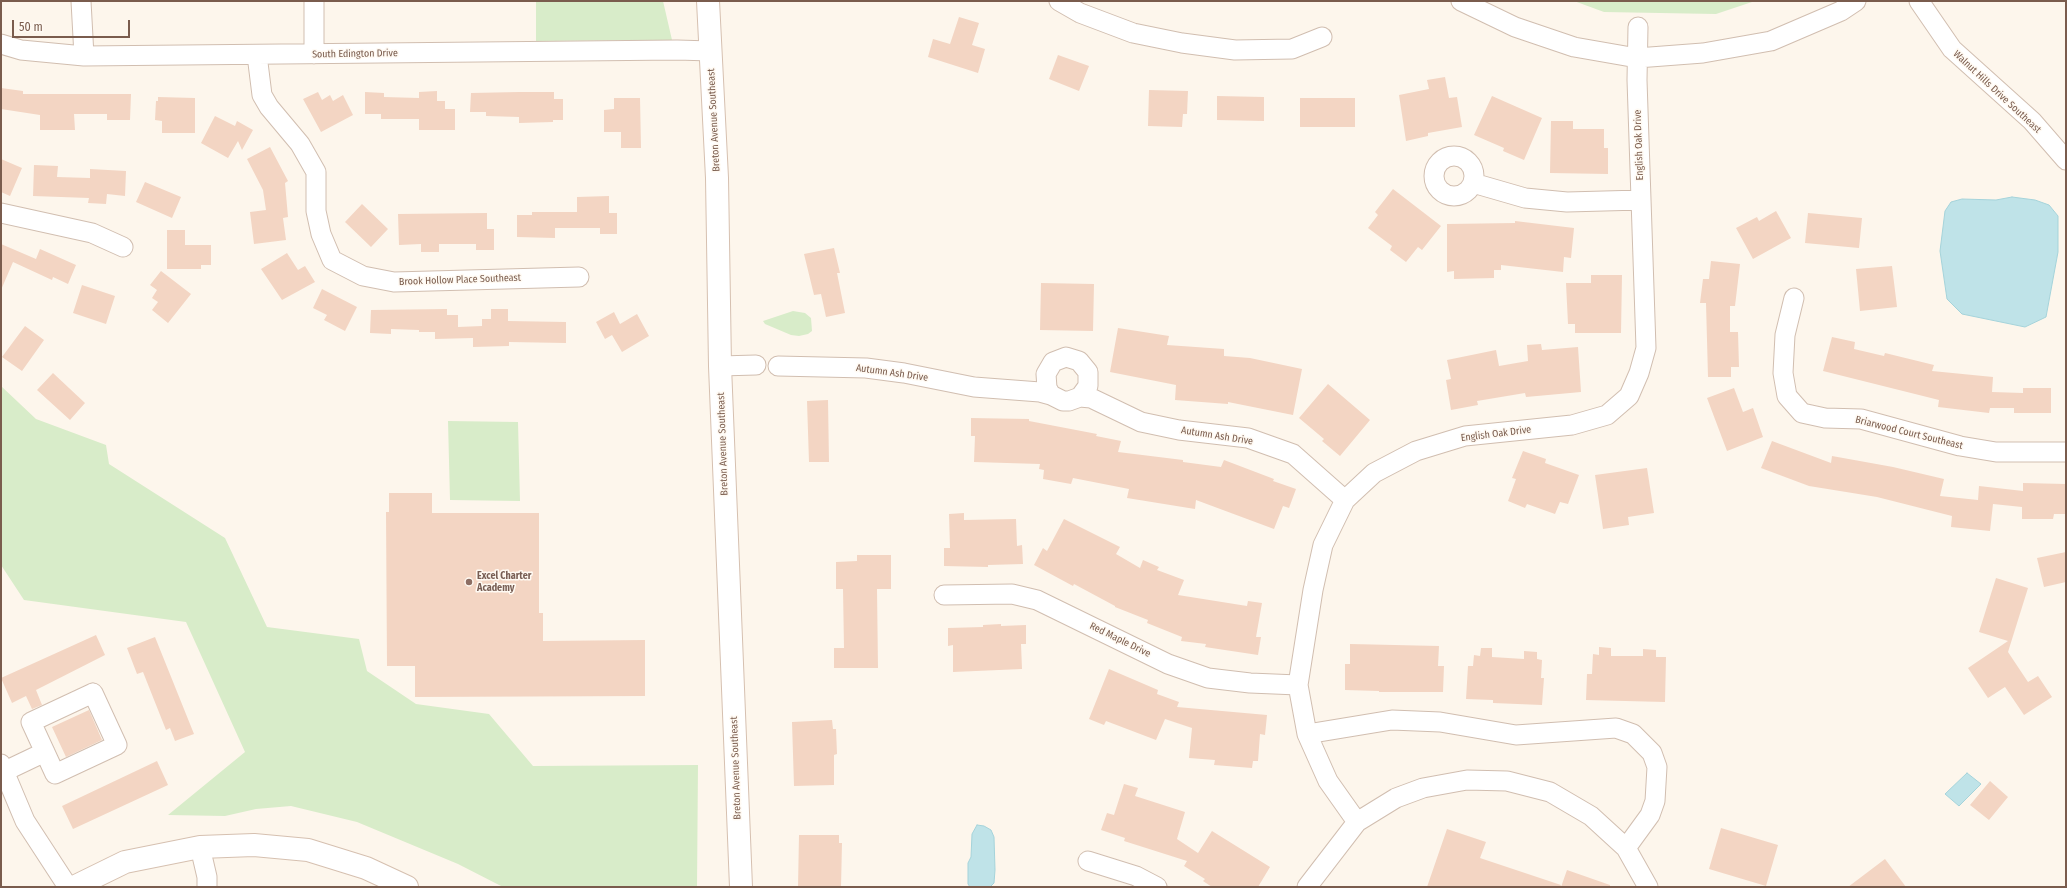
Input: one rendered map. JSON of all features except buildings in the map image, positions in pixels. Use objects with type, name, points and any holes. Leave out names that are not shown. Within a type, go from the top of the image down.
[{"type":"main road","name":"Breton Avenue Southeast","points":[[708,1],[717,178],[720,366],[741,887]]},
{"type":"main road","points":[[74,887],[125,862],[200,847],[254,845],[308,850],[366,868],[407,887]]},
{"type":"street","points":[[81,1],[84,56]]},
{"type":"street","points":[[314,1],[314,54]]},
{"type":"street","points":[[1059,1],[1080,13],[1134,33],[1182,43],[1234,50],[1292,49],[1322,37]]},
{"type":"street","points":[[1461,1],[1515,27],[1574,47],[1637,58],[1703,53],[1771,41],[1841,10],[1856,1]]},
{"type":"street","name":"Walnut Hills Drive Southeast","points":[[1919,1],[1952,49],[2032,121],[2066,160]]},
{"type":"street","name":"English Oak Drive","points":[[1357,822],[1328,781],[1307,734],[1298,685],[1313,590],[1323,545],[1346,500],[1374,473],[1416,450],[1465,436],[1572,425],[1607,414],[1629,396],[1639,374],[1646,348],[1637,58],[1638,27]]},
{"type":"street","name":"South Edington Drive","points":[[1,44],[21,50],[84,56],[677,50],[711,51]]},
{"type":"street","name":"Brook Hollow Place Southeast","points":[[257,55],[262,95],[269,107],[300,144],[316,172],[316,211],[321,234],[332,260],[363,276],[394,282],[579,277]]},
{"type":"street","points":[[1473,183],[1525,198],[1567,202],[1641,200]]},
{"type":"street","points":[[1,213],[92,233],[123,247]]},
{"type":"street","name":"Briarwood Court Southeast","points":[[1794,298],[1785,335],[1783,373],[1787,396],[1802,413],[1825,418],[1861,419],[1960,446],[1996,452],[2066,452]]},
{"type":"street","points":[[1042,389],[1048,368],[1053,362],[1066,358],[1079,361],[1084,366],[1100,401]]},
{"type":"street","points":[[720,366],[756,365]]},
{"type":"street","name":"Autumn Ash Drive","points":[[778,366],[866,368],[904,373],[974,387],[1042,389],[1063,401],[1069,401],[1080,397],[1100,401],[1141,422],[1179,430],[1248,438],[1292,454],[1346,500]]},
{"type":"street","points":[[1080,397],[1085,392],[1089,379]]},
{"type":"street","name":"Red Maple Drive","points":[[944,595],[1012,594],[1037,600],[1168,664],[1208,678],[1250,683],[1298,685]]},
{"type":"street","points":[[93,693],[117,745],[55,774],[45,752],[31,722],[93,693]]},
{"type":"street","points":[[1307,734],[1392,720],[1440,722],[1516,735],[1616,728],[1633,734],[1652,753],[1657,767],[1656,801],[1650,815],[1626,848]]},
{"type":"street","points":[[45,752],[2,770],[25,821],[68,887]]},
{"type":"street","points":[[1307,887],[1357,822],[1396,798],[1423,788],[1467,780],[1507,781],[1550,792],[1591,816],[1626,848],[1648,887]]},
{"type":"street","points":[[200,847],[207,877],[207,887]]},
{"type":"street","points":[[1088,861],[1136,876],[1157,887]]},
{"type":"green space","points":[[536,1],[663,1],[672,40],[536,41]]},
{"type":"green space","points":[[1574,1],[1755,1],[1716,14],[1604,12]]},
{"type":"green space","points":[[793,311],[805,313],[811,318],[812,331],[808,334],[799,336],[791,335],[765,324],[763,321]]},
{"type":"green space","points":[[1,386],[36,419],[106,445],[109,464],[225,538],[267,627],[359,639],[367,671],[416,704],[489,714],[533,766],[698,765],[697,887],[503,887],[458,864],[357,822],[291,806],[256,809],[225,816],[168,815],[245,752],[186,622],[24,600],[1,565]]},
{"type":"green space","points":[[448,421],[518,422],[520,501],[450,500]]},
{"type":"water","points":[[2012,197],[2035,200],[2049,205],[2058,216],[2058,252],[2046,317],[2025,327],[1962,314],[1947,299],[1940,251],[1945,211],[1951,202],[1962,199],[1996,200]]},
{"type":"water","points":[[1967,773],[1981,784],[1959,806],[1945,794]]},
{"type":"water","points":[[977,825],[984,826],[991,830],[994,837],[994,883],[990,887],[970,887],[968,884],[968,863],[971,857],[972,834]]},
{"type":"place","name":"Excel Charter Academy","points":[[469,582]]}]
